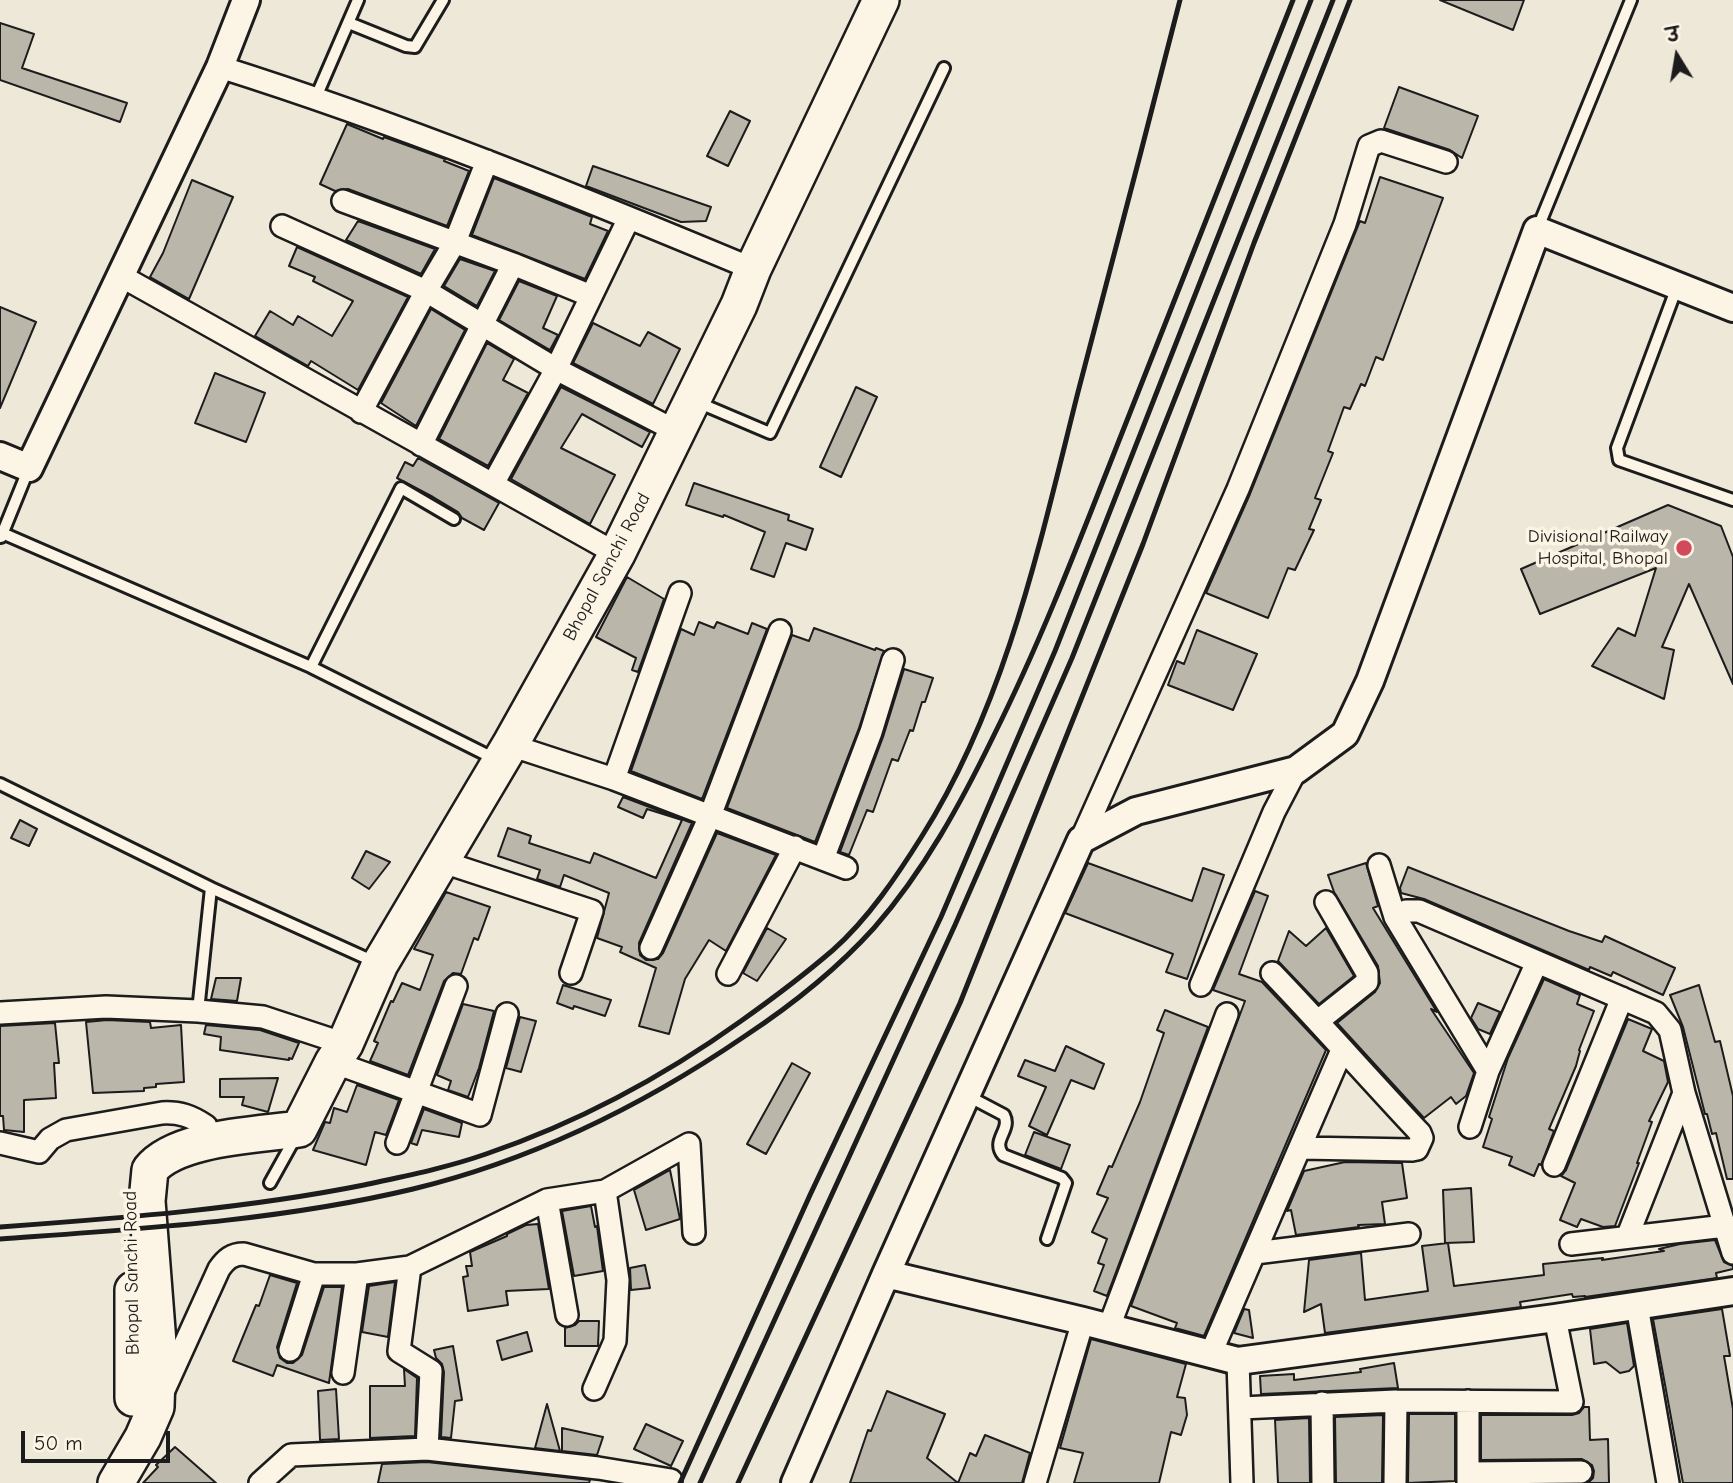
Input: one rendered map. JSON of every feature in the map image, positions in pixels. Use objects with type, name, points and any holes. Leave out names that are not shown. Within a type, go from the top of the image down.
[{"type":"main road","name":"Bhopal Sanchi Road","points":[[144,1416],[131,1205],[133,1171],[141,1156],[164,1137],[183,1130],[206,1126],[302,1124],[339,1053],[380,964],[617,554],[739,304],[753,269],[881,0]]},
{"type":"main road","points":[[116,1483],[144,1416],[158,1343],[147,1201],[149,1170],[166,1154],[194,1145],[302,1124]]},
{"type":"street","points":[[0,456],[29,468],[220,67],[246,0]]},
{"type":"street","points":[[220,67],[316,97],[487,161],[753,269]]},
{"type":"street","points":[[795,1483],[1243,477],[1345,224],[1369,146],[1381,141],[1446,162]]},
{"type":"street","points":[[361,412],[455,242],[487,161]]},
{"type":"street","points":[[343,201],[591,296]]},
{"type":"street","points":[[493,484],[556,369],[629,218]]},
{"type":"street","points":[[282,226],[426,291],[556,369],[676,431]]},
{"type":"street","points":[[1081,840],[1136,811],[1296,770],[1345,734],[1370,681],[1537,230],[1733,308]]},
{"type":"street","points":[[421,445],[513,264]]},
{"type":"street","points":[[121,276],[617,554]]},
{"type":"street","points":[[614,779],[680,593]]},
{"type":"street","points":[[651,948],[710,816],[780,631]]},
{"type":"street","points":[[822,859],[871,732],[893,660]]},
{"type":"street","points":[[504,753],[614,779],[846,867]]},
{"type":"street","points":[[1201,985],[1274,812],[1296,770]]},
{"type":"street","points":[[728,974],[795,847]]},
{"type":"street","points":[[440,861],[592,911],[570,973]]},
{"type":"street","points":[[1379,865],[1395,917],[1488,1071]]},
{"type":"street","points":[[1318,1021],[1367,982],[1367,972],[1326,902]]},
{"type":"street","points":[[1395,917],[1406,911],[1419,911],[1657,1013],[1670,1030],[1684,1093],[1733,1253]]},
{"type":"street","points":[[1470,1126],[1488,1071],[1537,962]]},
{"type":"street","points":[[1272,973],[1422,1138],[1420,1144],[1412,1150],[1301,1148]]},
{"type":"street","points":[[397,1143],[456,986]]},
{"type":"street","points":[[1555,1164],[1622,998]]},
{"type":"street","points":[[0,1013],[106,1007],[263,1017],[416,1092],[480,1115],[507,1014]]},
{"type":"street","points":[[1109,1327],[1227,1014]]},
{"type":"street","points":[[1211,1353],[1342,1051]]},
{"type":"street","points":[[1628,1235],[1684,1093]]},
{"type":"street","points":[[0,1143],[39,1152],[50,1139],[66,1130],[162,1113],[176,1112],[190,1116],[206,1126]]},
{"type":"street","points":[[144,1416],[219,1269],[234,1254],[244,1254],[314,1274],[357,1274],[410,1267],[547,1200],[605,1191],[689,1144],[694,1233]]},
{"type":"street","points":[[594,1389],[615,1341],[618,1280],[605,1191]]},
{"type":"street","points":[[547,1200],[567,1315]]},
{"type":"street","points":[[1571,1244],[1628,1235],[1725,1226]]},
{"type":"street","points":[[1255,1253],[1409,1234]]},
{"type":"street","points":[[410,1267],[399,1351],[431,1371],[427,1448]]},
{"type":"street","points":[[290,1350],[314,1274]]},
{"type":"street","points":[[343,1373],[357,1274]]},
{"type":"street","points":[[886,1274],[1238,1361],[1637,1306],[1732,1296]]},
{"type":"street","points":[[1637,1306],[1668,1483]]},
{"type":"street","points":[[1241,1408],[1396,1401],[1572,1402],[1555,1318]]},
{"type":"street","points":[[1035,1483],[1083,1321]]},
{"type":"street","points":[[1238,1361],[1242,1483]]},
{"type":"street","points":[[1395,1483],[1396,1401]]},
{"type":"street","points":[[1468,1401],[1468,1478],[1581,1472]]},
{"type":"street","points":[[1322,1404],[1323,1483]]},
{"type":"street","points":[[260,1483],[291,1455],[427,1448],[598,1468],[671,1480]]},
{"type":"lane","points":[[316,97],[358,0]]},
{"type":"lane","points":[[349,23],[406,46],[415,47],[443,0]]},
{"type":"lane","points":[[1537,230],[1631,0]]},
{"type":"lane","points":[[692,400],[770,433],[944,68]]},
{"type":"lane","points":[[1677,287],[1617,454],[1619,460],[1733,500]]},
{"type":"lane","points":[[29,468],[1,535],[311,667],[504,753]]},
{"type":"lane","points":[[311,667],[401,488],[454,519]]},
{"type":"lane","points":[[0,784],[211,888],[380,964]]},
{"type":"lane","points":[[198,1011],[211,888]]},
{"type":"lane","points":[[966,1094],[1004,1115],[1006,1128],[998,1149],[1003,1155],[1062,1178],[1066,1183],[1047,1239]]},
{"type":"lane","points":[[270,1183],[302,1124]]},
{"type":"building","points":[[1440,0],[1524,0],[1513,30]]},
{"type":"building","points":[[0,23],[34,34],[22,68],[127,103],[120,122],[0,80]]},
{"type":"building","points":[[1399,87],[1478,116],[1462,158],[1450,150],[1384,128]]},
{"type":"building","points":[[730,111],[750,121],[728,166],[707,156]]},
{"type":"building","points":[[347,124],[445,159],[444,161],[469,171],[447,226],[348,189],[335,191],[320,184]]},
{"type":"building","points":[[593,166],[711,207],[706,221],[681,222],[586,186]]},
{"type":"building","points":[[1380,177],[1443,198],[1383,360],[1376,357],[1365,386],[1361,384],[1350,409],[1344,407],[1328,451],[1333,453],[1315,498],[1321,500],[1309,529],[1314,530],[1295,570],[1288,568],[1268,618],[1206,593],[1250,494],[1360,221],[1365,223]]},
{"type":"building","points":[[494,178],[592,217],[590,224],[608,231],[585,279],[472,235]]},
{"type":"building","points":[[192,180],[233,197],[189,299],[150,277],[163,253]]},
{"type":"building","points":[[358,221],[435,249],[421,274],[346,240]]},
{"type":"building","points":[[297,247],[408,297],[358,390],[311,361],[308,366],[255,336],[270,311],[293,325],[298,316],[332,336],[353,301],[313,281],[315,277],[289,266]]},
{"type":"building","points":[[460,259],[495,271],[477,306],[444,286]]},
{"type":"building","points":[[519,281],[557,296],[543,328],[558,335],[550,350],[499,320]]},
{"type":"building","points":[[0,307],[36,322],[0,408]]},
{"type":"building","points":[[431,309],[465,330],[416,426],[381,403]]},
{"type":"building","points":[[593,323],[640,346],[648,332],[680,349],[653,404],[573,363]]},
{"type":"building","points":[[487,343],[514,359],[503,380],[528,393],[488,466],[439,439]]},
{"type":"building","points":[[215,373],[265,393],[246,442],[195,423]]},
{"type":"building","points":[[561,387],[650,432],[642,447],[582,414],[561,448],[615,475],[590,524],[511,479]]},
{"type":"building","points":[[856,387],[877,397],[841,477],[820,467]]},
{"type":"building","points":[[418,458],[499,503],[484,530],[433,497],[397,478],[405,462],[413,466]]},
{"type":"building","points":[[694,483],[789,515],[788,520],[813,529],[806,550],[786,543],[774,577],[751,569],[765,532],[724,515],[723,517],[686,505]]},
{"type":"building","points":[[1668,505],[1721,526],[1733,557],[1733,684],[1689,584],[1662,647],[1674,650],[1664,699],[1592,666],[1618,628],[1635,636],[1656,568],[1540,614],[1521,569]]},
{"type":"building","points":[[627,577],[664,599],[638,672],[632,670],[636,658],[596,637]]},
{"type":"building","points":[[699,622],[714,628],[717,622],[748,634],[752,623],[767,629],[702,799],[631,771],[681,629],[694,635]]},
{"type":"building","points":[[814,628],[884,651],[859,728],[815,842],[727,808],[792,635],[809,641]]},
{"type":"building","points":[[1197,630],[1257,654],[1233,710],[1168,685],[1177,661],[1184,664]]},
{"type":"building","points":[[904,669],[933,678],[913,731],[910,730],[898,761],[892,759],[873,812],[867,810],[849,855],[840,852],[883,737]]},
{"type":"building","points":[[623,797],[692,823],[639,943],[640,955],[646,960],[658,959],[663,953],[717,833],[776,855],[726,951],[709,940],[685,979],[669,1034],[639,1026],[656,968],[620,952],[622,947],[597,938],[609,893],[564,875],[560,887],[537,879],[540,870],[498,856],[508,828],[531,836],[529,843],[590,863],[594,853],[656,878],[682,820],[647,809],[643,818],[618,807]]},
{"type":"building","points":[[20,820],[37,829],[29,846],[11,838]]},
{"type":"building","points":[[366,851],[390,862],[369,889],[352,878]]},
{"type":"building","points":[[1088,863],[1192,901],[1203,868],[1224,875],[1187,979],[1166,972],[1173,954],[1065,913]]},
{"type":"building","points":[[1366,863],[1378,906],[1373,908],[1437,1012],[1431,1009],[1474,1073],[1466,1096],[1456,1104],[1451,1097],[1424,1118],[1337,1023],[1375,992],[1380,983],[1378,966],[1334,892],[1328,875]]},
{"type":"building","points":[[1408,867],[1569,931],[1602,942],[1605,936],[1675,968],[1663,995],[1613,972],[1611,976],[1590,967],[1589,970],[1424,899],[1401,893],[1400,888]]},
{"type":"building","points":[[1255,891],[1268,896],[1239,974],[1262,982],[1326,1050],[1204,1336],[1175,1328],[1177,1323],[1131,1306],[1245,1001],[1213,990]]},
{"type":"building","points":[[446,892],[490,907],[478,940],[474,938],[461,974],[453,973],[444,981],[408,1075],[370,1061],[378,1043],[374,1041],[402,983],[420,990],[433,955],[414,949]]},
{"type":"building","points":[[767,928],[786,939],[757,981],[743,973]]},
{"type":"building","points":[[1326,928],[1354,976],[1319,1004],[1278,961],[1289,931],[1306,946]]},
{"type":"building","points":[[216,978],[241,978],[237,1001],[211,999]]},
{"type":"building","points":[[1544,979],[1580,995],[1577,1004],[1594,1011],[1579,1050],[1576,1066],[1549,1129],[1554,1131],[1534,1176],[1509,1165],[1512,1157],[1483,1147],[1492,1119],[1489,1117],[1508,1058]]},
{"type":"building","points":[[563,985],[611,1000],[605,1016],[557,1003]]},
{"type":"building","points":[[1699,985],[1715,1042],[1720,1041],[1733,1096],[1733,1179],[1727,1179],[1716,1133],[1712,1134],[1705,1114],[1683,1027],[1670,995]]},
{"type":"building","points":[[1478,1003],[1500,1012],[1490,1034],[1478,1029],[1471,1018]]},
{"type":"building","points":[[463,1004],[494,1011],[479,1068],[468,1097],[448,1090],[451,1081],[437,1075]]},
{"type":"building","points":[[1165,1010],[1208,1027],[1107,1296],[1094,1291],[1104,1265],[1098,1263],[1107,1239],[1092,1232],[1108,1198],[1097,1194],[1109,1166],[1112,1167],[1140,1102],[1164,1033],[1157,1030]]},
{"type":"building","points":[[520,1017],[536,1021],[521,1072],[506,1068]]},
{"type":"building","points":[[1628,1019],[1652,1029],[1643,1051],[1664,1061],[1668,1082],[1649,1121],[1652,1122],[1639,1163],[1615,1226],[1603,1227],[1581,1219],[1577,1227],[1560,1220],[1575,1183],[1561,1176],[1566,1170]]},
{"type":"building","points":[[86,1022],[150,1022],[151,1028],[181,1025],[184,1082],[156,1084],[156,1087],[144,1088],[144,1091],[93,1093]]},
{"type":"building","points":[[55,1023],[59,1063],[54,1063],[56,1098],[24,1100],[24,1132],[4,1130],[3,1116],[0,1116],[0,1026]]},
{"type":"building","points":[[206,1025],[260,1030],[299,1043],[289,1060],[220,1050],[221,1037],[204,1034]]},
{"type":"building","points":[[1066,1046],[1104,1064],[1094,1089],[1071,1080],[1047,1135],[1029,1126],[1046,1087],[1018,1076],[1025,1060],[1055,1071]]},
{"type":"building","points":[[792,1063],[810,1073],[766,1154],[747,1144]]},
{"type":"building","points":[[278,1078],[268,1112],[242,1105],[244,1097],[220,1097],[220,1079]]},
{"type":"building","points":[[357,1085],[399,1100],[386,1135],[375,1132],[366,1165],[313,1150],[325,1122],[330,1123],[334,1108],[347,1112]]},
{"type":"building","points":[[424,1109],[462,1123],[459,1137],[422,1130],[417,1145],[411,1143]]},
{"type":"building","points":[[1034,1132],[1070,1145],[1061,1169],[1025,1155]]},
{"type":"building","points":[[1345,1162],[1402,1163],[1407,1198],[1382,1202],[1385,1224],[1358,1225],[1359,1227],[1296,1235],[1291,1210],[1287,1211],[1304,1171]]},
{"type":"building","points":[[670,1170],[680,1219],[646,1230],[634,1190]]},
{"type":"building","points":[[1471,1188],[1474,1242],[1445,1243],[1443,1190]]},
{"type":"building","points":[[591,1206],[595,1227],[597,1226],[603,1271],[574,1276],[562,1211]]},
{"type":"building","points":[[538,1224],[549,1289],[506,1291],[508,1305],[468,1311],[463,1277],[468,1276],[466,1266],[472,1266],[470,1252],[526,1225]]},
{"type":"building","points":[[1715,1240],[1724,1262],[1733,1266],[1733,1269],[1716,1273],[1717,1278],[1585,1297],[1573,1297],[1572,1294],[1520,1302],[1521,1307],[1325,1333],[1321,1304],[1304,1312],[1309,1260],[1361,1253],[1365,1300],[1428,1291],[1422,1246],[1448,1243],[1454,1286],[1544,1275],[1543,1264],[1603,1258],[1602,1260],[1664,1251],[1659,1249],[1680,1244]]},
{"type":"building","points":[[645,1265],[650,1288],[631,1290],[630,1268]]},
{"type":"building","points":[[270,1275],[297,1283],[277,1347],[280,1358],[287,1363],[293,1363],[302,1355],[324,1287],[342,1287],[329,1383],[277,1365],[273,1376],[233,1361],[256,1305],[259,1306]]},
{"type":"building","points":[[395,1282],[388,1337],[362,1332],[369,1286]]},
{"type":"building","points":[[1244,1309],[1249,1310],[1253,1338],[1234,1333]]},
{"type":"building","points":[[1722,1309],[1730,1356],[1724,1356],[1733,1409],[1733,1483],[1683,1483],[1653,1319]]},
{"type":"building","points":[[579,1321],[599,1321],[598,1346],[565,1346],[565,1328]]},
{"type":"building","points":[[1627,1323],[1634,1366],[1629,1371],[1620,1373],[1606,1362],[1594,1364],[1590,1329]]},
{"type":"building","points":[[527,1332],[532,1351],[502,1360],[497,1341]]},
{"type":"building","points":[[1091,1339],[1186,1364],[1177,1397],[1185,1398],[1187,1415],[1181,1435],[1171,1432],[1159,1483],[1074,1483],[1083,1453],[1060,1448]]},
{"type":"building","points":[[453,1346],[462,1400],[455,1401],[451,1438],[441,1437],[444,1372],[434,1350]]},
{"type":"building","points":[[1394,1363],[1398,1388],[1261,1394],[1260,1376],[1294,1374],[1294,1380],[1361,1372],[1360,1369]]},
{"type":"building","points":[[404,1369],[417,1378],[415,1436],[370,1438],[370,1386],[405,1386]]},
{"type":"building","points":[[336,1389],[339,1439],[320,1440],[318,1391]]},
{"type":"building","points":[[887,1391],[945,1414],[927,1458],[958,1483],[850,1483],[868,1430],[871,1431]]},
{"type":"building","points":[[547,1404],[560,1451],[535,1448]]},
{"type":"building","points":[[1584,1407],[1589,1407],[1590,1440],[1608,1439],[1609,1483],[1588,1483],[1593,1478],[1594,1471],[1592,1465],[1582,1459],[1481,1460],[1481,1415],[1572,1415],[1579,1413]]},
{"type":"building","points":[[1409,1414],[1455,1414],[1455,1481],[1408,1483]]},
{"type":"building","points":[[1383,1415],[1382,1483],[1336,1483],[1335,1417]]},
{"type":"building","points":[[1309,1418],[1310,1483],[1278,1483],[1275,1420]]},
{"type":"building","points":[[646,1424],[683,1441],[671,1466],[634,1449]]},
{"type":"building","points":[[562,1428],[603,1437],[597,1455],[562,1451]]},
{"type":"building","points":[[985,1435],[1030,1453],[1022,1483],[958,1483],[970,1453],[976,1456]]},
{"type":"building","points":[[175,1447],[216,1483],[143,1483],[158,1467],[156,1465]]},
{"type":"building","points":[[427,1462],[590,1480],[589,1483],[378,1483],[382,1464]]},
{"type":"railway","points":[[0,1227],[137,1216],[274,1200],[364,1185],[441,1168],[486,1154],[553,1128],[650,1080],[711,1042],[776,995],[846,938],[881,896],[922,836],[951,785],[998,677],[1034,564],[1180,0]]},
{"type":"railway","points":[[0,1239],[208,1222],[311,1209],[413,1189],[501,1163],[586,1128],[667,1085],[780,1012],[844,958],[874,928],[925,860],[968,786],[1010,703],[1081,538],[1293,0]]},
{"type":"railway","points":[[680,1483],[810,1195],[941,917],[1055,651],[1311,0]]},
{"type":"railway","points":[[700,1483],[955,925],[1072,658],[1333,0]]},
{"type":"railway","points":[[738,1483],[960,1003],[1143,544],[1254,243],[1350,0]]},
{"type":"place","name":"Divisional Railway Hospital, Bhopal","points":[[1684,548]]}]
